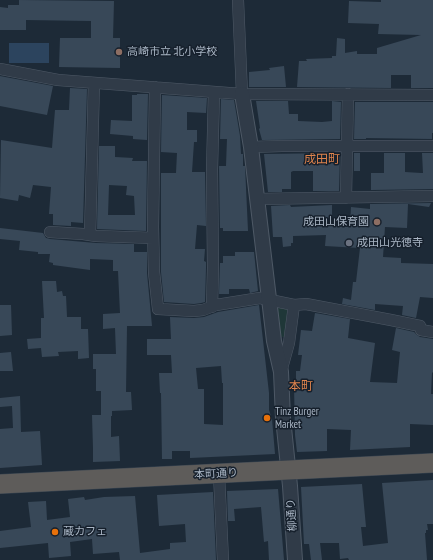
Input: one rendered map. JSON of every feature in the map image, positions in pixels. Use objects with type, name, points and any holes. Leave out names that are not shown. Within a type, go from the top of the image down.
[{"type":"highway","name":"本町通り","points":[[0,484],[433,463]]},
{"type":"street","points":[[238,0],[242,94]]},
{"type":"street","points":[[0,69],[58,80],[242,94],[433,95]]},
{"type":"street","points":[[90,235],[94,83]]},
{"type":"street","points":[[155,87],[153,238],[154,272],[158,309],[194,311],[260,298],[294,305],[306,304],[391,320],[420,326],[421,330],[433,332]]},
{"type":"street","points":[[212,307],[214,92]]},
{"type":"street","name":"柳通り","points":[[242,94],[251,148],[274,341],[281,372],[283,418],[295,560]]},
{"type":"street","points":[[346,198],[348,94]]},
{"type":"street","points":[[251,148],[282,146],[433,146]]},
{"type":"street","points":[[257,199],[433,196]]},
{"type":"street","points":[[50,232],[153,238]]},
{"type":"street","points":[[281,372],[290,343],[294,305]]},
{"type":"street","points":[[219,474],[223,560]]},
{"type":"green space","points":[[277,307],[289,309],[284,337],[279,336]]},
{"type":"water","points":[[9,43],[49,43],[49,63],[9,63]]},
{"type":"building","points":[[19,0],[114,1],[113,38],[120,38],[120,68],[59,67],[60,38],[91,38],[91,21],[26,20],[26,30],[0,30],[0,7],[8,8],[8,5],[19,5]]},
{"type":"building","points":[[381,0],[433,0],[433,88],[411,88],[411,75],[391,75],[391,88],[297,87],[299,61],[307,61],[306,59],[332,58],[332,56],[336,56],[337,38],[345,39],[345,53],[357,51],[357,54],[377,54],[377,48],[421,35],[378,34],[379,24],[348,23],[349,1],[381,2]]},
{"type":"building","points":[[284,66],[286,87],[249,87],[249,72],[270,70],[269,68]]},
{"type":"building","points":[[0,76],[53,86],[47,115],[0,106]]},
{"type":"building","points":[[70,88],[87,89],[83,223],[71,222],[71,226],[53,225],[53,214],[49,214],[51,187],[33,185],[30,198],[19,195],[18,201],[0,198],[1,140],[52,148],[55,110],[69,110]]},
{"type":"building","points":[[148,94],[147,140],[133,139],[133,136],[110,134],[111,120],[132,121],[132,95]]},
{"type":"building","points":[[162,95],[207,98],[206,113],[187,112],[187,130],[197,130],[197,142],[194,142],[192,172],[205,172],[206,226],[197,225],[195,249],[205,249],[205,302],[201,303],[164,302],[161,272],[161,173],[176,173],[177,153],[161,152]]},
{"type":"building","points":[[221,99],[234,100],[240,136],[241,154],[243,154],[243,166],[245,166],[248,231],[223,231],[223,228],[220,228],[219,166],[226,166],[227,139],[220,139]]},
{"type":"building","points":[[256,101],[288,101],[289,114],[298,114],[298,121],[322,122],[332,121],[332,101],[341,102],[340,139],[262,140],[259,129]]},
{"type":"building","points":[[355,102],[433,102],[432,139],[354,139]]},
{"type":"building","points":[[99,146],[115,146],[115,157],[133,158],[132,161],[147,161],[146,231],[97,229]],"holes":[[[109,185],[127,186],[126,195],[134,196],[135,215],[108,215]]]},
{"type":"building","points":[[340,153],[339,191],[313,191],[313,171],[293,171],[291,172],[291,189],[282,189],[282,192],[268,192],[264,154]]},
{"type":"building","points":[[354,153],[360,153],[360,171],[354,171]]},
{"type":"building","points":[[384,153],[405,153],[405,172],[423,173],[422,153],[433,153],[433,189],[371,190],[371,173],[384,173]]},
{"type":"building","points":[[431,203],[429,207],[408,204],[407,228],[385,227],[383,257],[401,258],[401,263],[433,264],[433,298],[420,297],[416,318],[402,315],[403,306],[375,304],[375,310],[342,304],[343,298],[351,300],[353,282],[356,282],[360,248],[325,246],[326,235],[293,236],[293,243],[291,243],[291,246],[283,247],[282,237],[273,237],[271,206],[290,205],[291,207],[332,205],[332,226],[350,227],[351,207],[370,209],[370,204]]},
{"type":"building","points":[[0,228],[43,233],[46,238],[50,239],[96,243],[134,244],[134,252],[147,252],[147,273],[152,326],[127,326],[126,392],[131,392],[132,410],[112,411],[111,416],[111,437],[119,436],[120,461],[93,462],[92,415],[101,415],[101,391],[96,391],[96,369],[93,369],[93,354],[116,354],[115,328],[103,329],[103,314],[120,313],[118,271],[113,271],[113,260],[90,259],[90,270],[53,265],[53,263],[49,262],[50,254],[38,254],[38,252],[19,250],[20,241],[0,239]]},
{"type":"building","points":[[235,252],[254,252],[258,291],[250,293],[249,289],[229,289],[229,294],[219,294],[220,263],[223,263],[223,256],[235,256]]},
{"type":"building","points":[[42,281],[56,281],[57,292],[62,291],[63,296],[66,296],[67,317],[81,317],[81,329],[88,329],[89,358],[78,359],[78,351],[58,352],[59,356],[42,357],[41,348],[28,349],[27,339],[41,338],[41,318],[44,318]]},
{"type":"building","points":[[0,305],[11,305],[12,335],[0,336]]},
{"type":"building","points":[[259,305],[269,393],[269,410],[272,419],[275,454],[190,458],[190,451],[172,451],[172,459],[162,459],[161,393],[159,373],[172,373],[171,355],[147,355],[147,339],[171,339],[170,317],[204,317],[218,312]],"holes":[[[221,366],[223,425],[204,424],[204,389],[198,389],[196,368]]]},
{"type":"building","points":[[315,313],[350,319],[348,338],[375,343],[370,382],[397,383],[400,352],[392,350],[396,328],[414,332],[420,337],[433,339],[433,373],[432,372],[431,394],[433,394],[433,425],[410,424],[410,447],[350,450],[351,430],[327,429],[327,451],[297,452],[295,435],[294,385],[296,385],[296,371],[300,371],[302,355],[298,355],[301,330],[312,331]]},
{"type":"building","points":[[11,352],[13,371],[0,371],[0,353]]},
{"type":"building","points":[[20,396],[21,432],[40,431],[42,465],[0,468],[0,429],[13,428],[12,406],[0,407],[0,398]]},
{"type":"building","points":[[433,480],[433,524],[427,524],[428,530],[426,530],[425,533],[427,560],[340,559],[339,543],[320,543],[322,560],[311,560],[309,544],[304,544],[301,487],[362,484],[366,527],[361,527],[363,546],[388,543],[382,483]]},
{"type":"building","points":[[278,489],[284,560],[269,560],[268,541],[264,542],[261,507],[234,509],[235,521],[228,521],[227,491]]},
{"type":"building","points":[[213,492],[216,560],[120,560],[119,552],[93,554],[92,539],[70,542],[71,556],[49,558],[48,543],[0,548],[0,531],[31,527],[28,502],[46,501],[47,520],[70,517],[68,499],[84,497],[85,500],[104,497],[135,496],[140,553],[170,549],[170,543],[186,542],[185,524],[159,526],[157,495]]},
{"type":"place","name":"高崎市立 北小学校","points":[[119,52]]},
{"type":"place","name":"成田山保育園","points":[[377,222]]},
{"type":"place","name":"成田山光徳寺","points":[[349,243]]},
{"type":"place","name":"Tinz Burger Market","points":[[267,418]]},
{"type":"place","name":"蔵カフェ","points":[[55,532]]},
{"type":"district","name":"成田町","points":[[322,160]]},
{"type":"district","name":"本町","points":[[301,387]]}]
